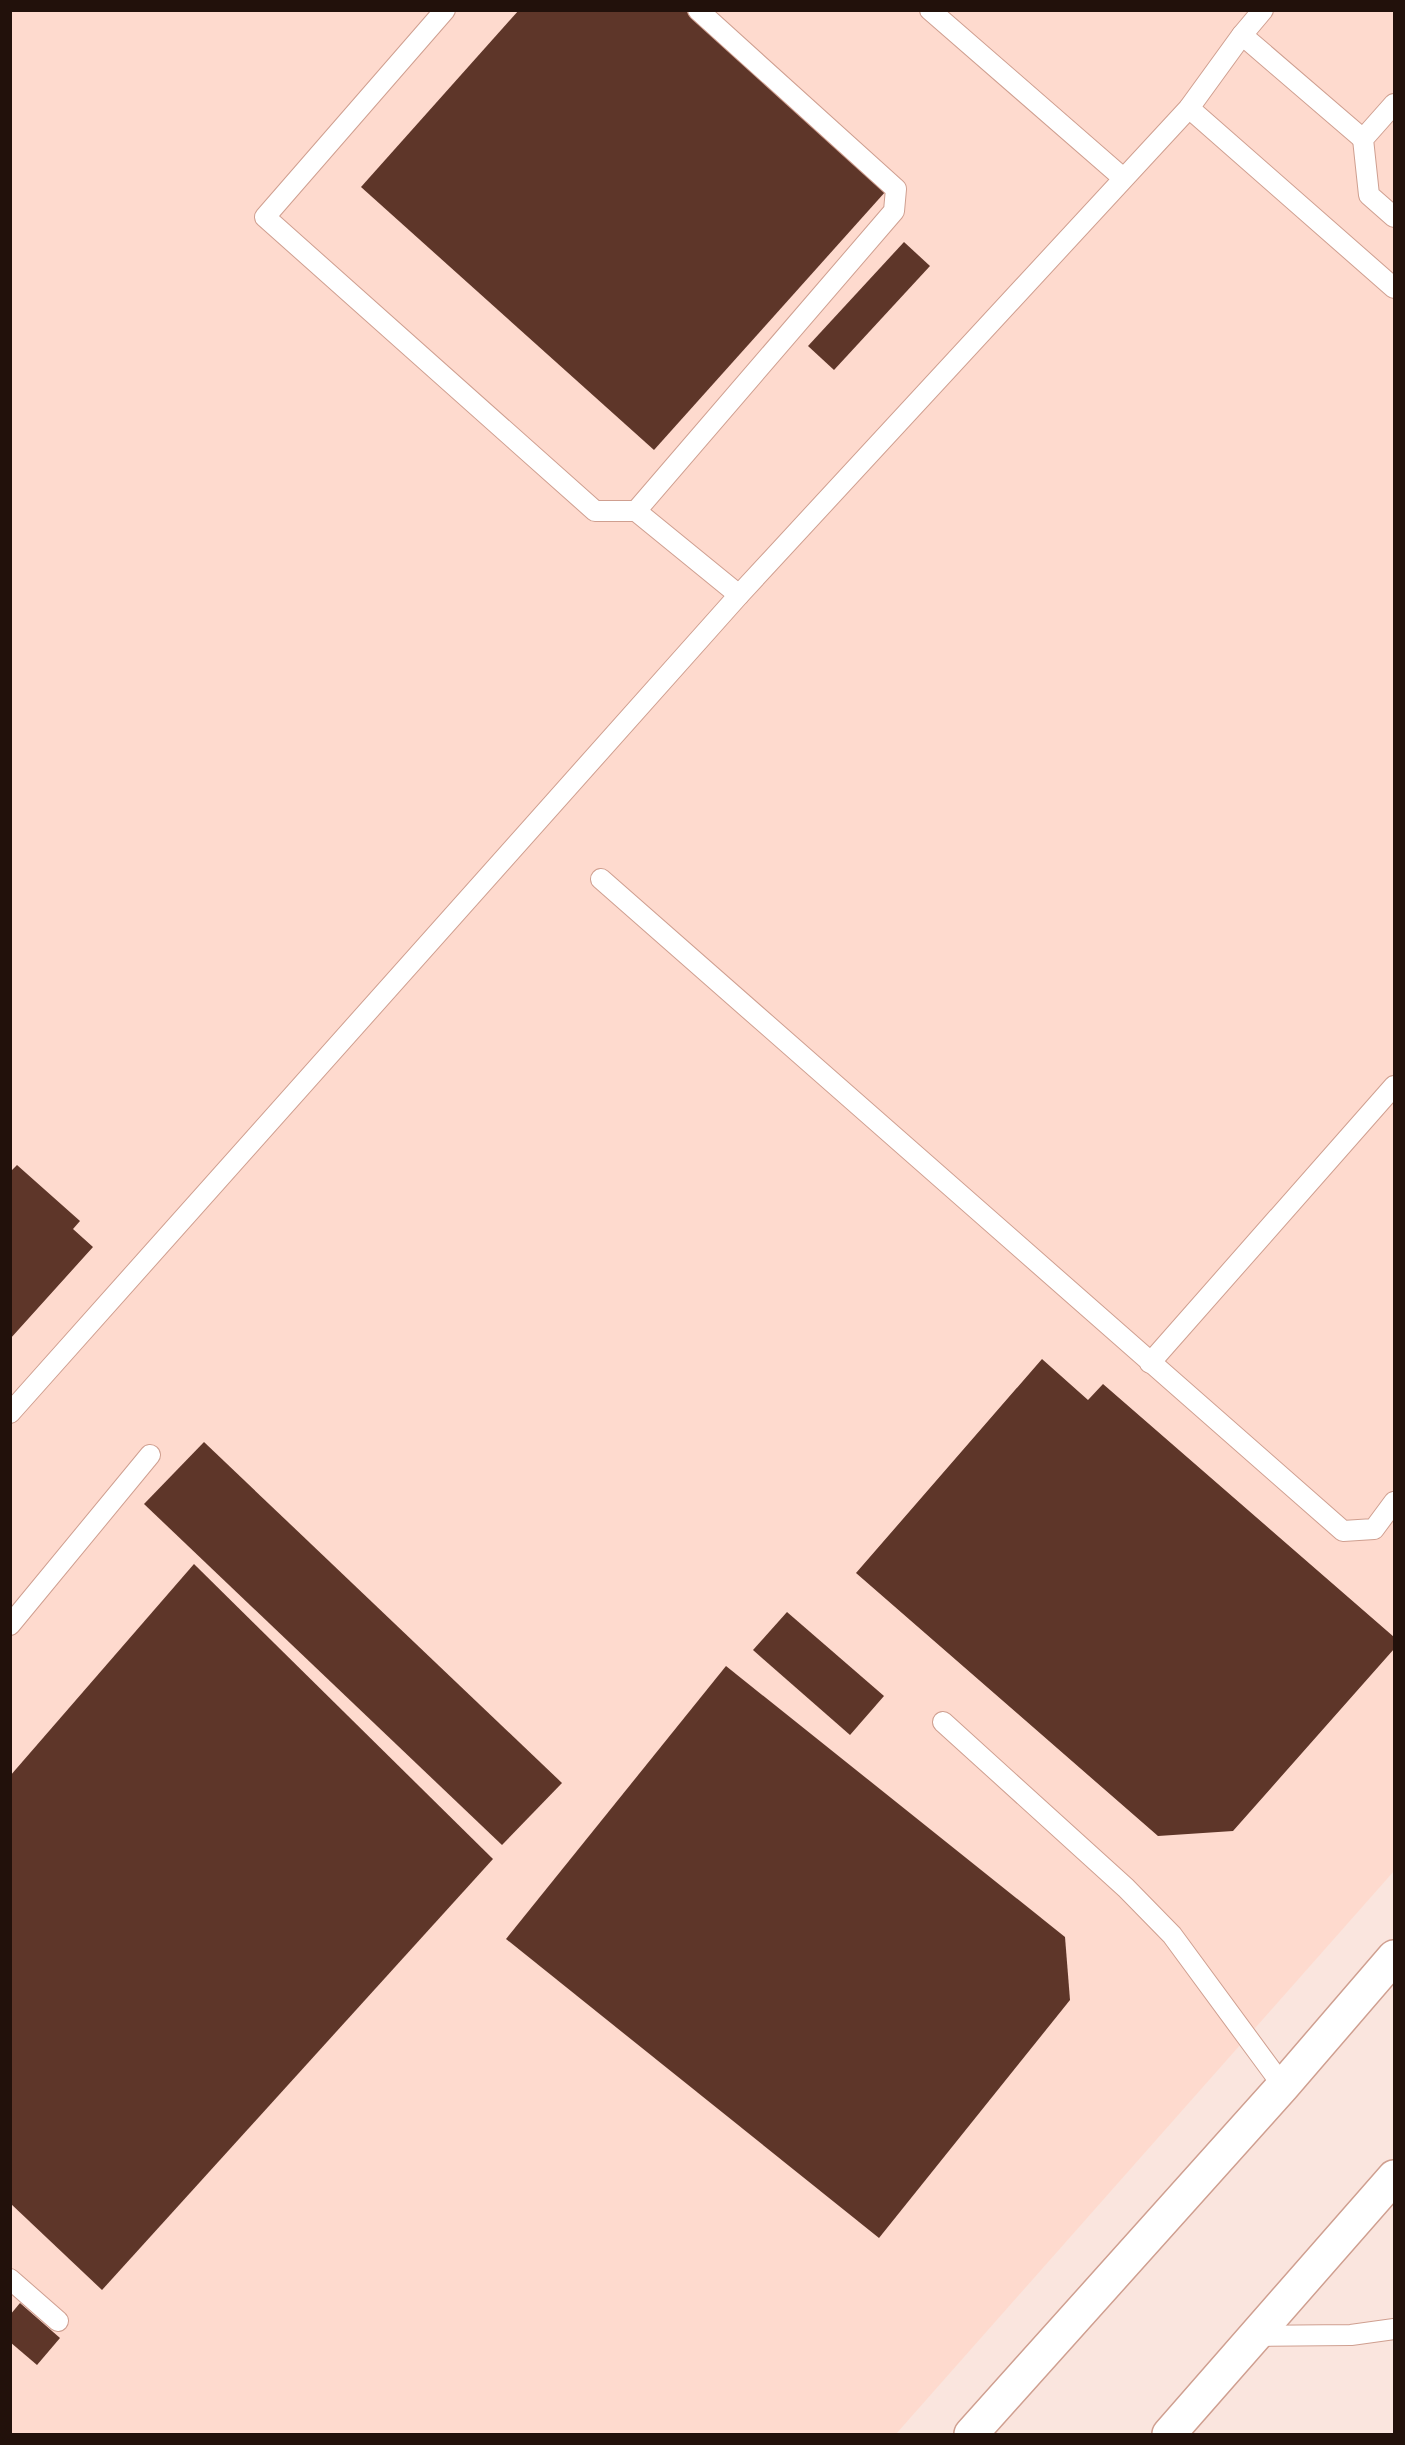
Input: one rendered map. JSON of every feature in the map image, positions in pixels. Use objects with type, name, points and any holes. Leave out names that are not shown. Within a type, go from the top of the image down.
[{"type":"street","points":[[972,2434],[1395,1957]]},
{"type":"street","points":[[1169,2434],[1395,2177]]},
{"type":"lane","points":[[445,10],[265,218],[595,511],[636,511],[740,595]]},
{"type":"lane","points":[[636,511],[894,211],[896,189],[698,10]]},
{"type":"lane","points":[[930,10],[1124,178]]},
{"type":"lane","points":[[10,1413],[740,595],[1189,108],[1263,10]]},
{"type":"lane","points":[[1242,35],[1363,139],[1369,195],[1395,217]]},
{"type":"lane","points":[[1363,139],[1395,104]]},
{"type":"lane","points":[[1189,108],[1395,288]]},
{"type":"lane","points":[[601,879],[1343,1532],[1374,1528],[1395,1502]]},
{"type":"lane","points":[[1150,1364],[1395,1086]]},
{"type":"lane","points":[[10,1625],[150,1455]]},
{"type":"lane","points":[[943,1722],[1126,1888],[1172,1935],[1283,2086]]},
{"type":"lane","points":[[10,2279],[58,2321]]},
{"type":"lane","points":[[1256,2336],[1351,2335],[1395,2329]]},
{"type":"shaded area","points":[[11,11],[1394,11],[1394,1871],[896,2434],[11,2434]]},
{"type":"building","points":[[519,10],[685,10],[886,191],[654,450],[361,187]]},
{"type":"building","points":[[904,242],[930,266],[834,370],[808,346]]},
{"type":"building","points":[[17,1165],[80,1221],[73,1229],[93,1247],[10,1339],[10,1172]]},
{"type":"building","points":[[1042,1359],[1088,1400],[1103,1384],[1394,1637],[1394,1649],[1233,1831],[1158,1836],[856,1573]]},
{"type":"building","points":[[204,1442],[562,1783],[502,1845],[144,1504]]},
{"type":"building","points":[[194,1564],[493,1859],[102,2290],[10,2203],[10,1776]]},
{"type":"building","points":[[787,1612],[884,1696],[850,1735],[753,1650]]},
{"type":"building","points":[[726,1666],[1065,1937],[1070,2000],[879,2238],[506,1939]]},
{"type":"building","points":[[20,2303],[60,2338],[37,2365],[10,2342],[10,2315]]}]
